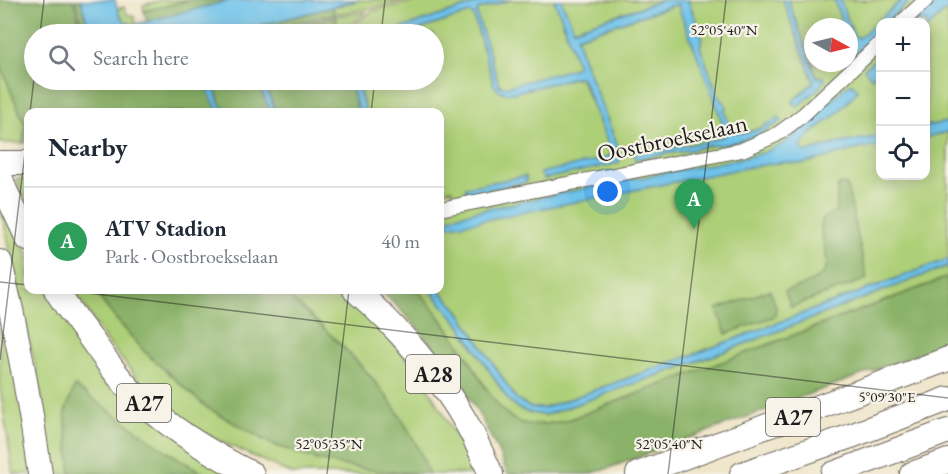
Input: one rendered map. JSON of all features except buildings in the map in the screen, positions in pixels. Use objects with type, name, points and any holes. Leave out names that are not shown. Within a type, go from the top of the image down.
[{"type":"highway","points":[[0,163],[24,163]]},
{"type":"highway","points":[[0,176],[24,230]]},
{"type":"highway","points":[[0,262],[15,325],[34,427],[40,474]]},
{"type":"highway","name":"A27","points":[[59,294],[112,368],[136,396],[163,420],[193,441],[252,474]]},
{"type":"highway","name":"A28","points":[[359,294],[393,325],[440,382],[466,423],[491,474]]},
{"type":"highway","name":"A27","points":[[638,474],[948,359]]},
{"type":"highway","name":"A27","points":[[742,474],[948,399]]},
{"type":"highway","points":[[833,474],[948,431]]},
{"type":"highway","points":[[912,474],[948,461]]},
{"type":"street","points":[[906,18],[926,0]]},
{"type":"street","name":"Oostbroekselaan","points":[[444,209],[536,189],[742,150],[786,128],[876,47]]},
{"type":"green space","points":[[0,0],[73,0],[80,24],[24,24],[24,90],[208,90],[217,108],[24,108],[24,123],[0,65]]},
{"type":"green space","points":[[75,0],[81,0],[88,24],[82,24]]},
{"type":"green space","points":[[162,0],[190,0],[144,11],[143,5]]},
{"type":"green space","points":[[190,0],[231,0],[147,22],[144,11]]},
{"type":"green space","points":[[359,0],[408,0],[334,14],[333,7]]},
{"type":"green space","points":[[421,0],[487,0],[414,24],[356,24],[372,11]]},
{"type":"green space","points":[[510,0],[554,0],[577,64],[576,69],[508,87],[499,84],[476,14],[478,10]]},
{"type":"green space","points":[[561,0],[663,0],[574,29]]},
{"type":"green space","points":[[688,0],[783,0],[804,56],[804,72],[810,72],[814,82],[793,101],[795,104],[818,79],[815,72],[858,72],[858,51],[876,32],[876,180],[930,180],[930,136],[948,132],[948,259],[545,408],[531,408],[516,399],[459,311],[443,294],[444,198],[453,196],[452,189],[444,191],[444,108],[365,108],[359,90],[444,90],[444,24],[436,24],[470,13],[473,14],[494,85],[498,90],[501,92],[580,77],[612,156],[595,161],[619,164],[619,150],[577,37],[678,4],[726,134],[709,141],[656,151],[635,159],[756,136],[779,117],[748,132],[736,132],[731,128],[724,110],[727,108],[719,98],[700,47],[702,37]]},
{"type":"green space","points":[[788,0],[834,0],[841,18],[804,18],[804,42]]},
{"type":"green space","points":[[840,0],[902,0],[882,18],[876,18],[876,23],[859,38],[858,18],[847,18]]},
{"type":"green space","points":[[908,0],[943,0],[948,7],[948,122],[930,125],[930,18],[891,18],[908,3]]},
{"type":"green space","points":[[124,7],[127,14],[134,16],[136,24],[126,23],[117,9]]},
{"type":"green space","points":[[333,7],[334,14],[291,24],[266,24]]},
{"type":"green space","points":[[366,12],[352,24],[337,24],[335,16]]},
{"type":"green space","points":[[335,16],[337,24],[302,24]]},
{"type":"green space","points":[[0,65],[24,123],[24,134],[23,143],[0,143]]},
{"type":"green space","points":[[216,90],[261,90],[269,108],[224,108],[219,103]]},
{"type":"green space","points":[[267,90],[351,90],[358,108],[274,108]]},
{"type":"green space","points":[[24,178],[24,196],[16,179]]},
{"type":"green space","points":[[838,185],[847,185],[867,279],[791,307],[785,291],[815,279],[826,268],[822,224],[825,217],[836,211]]},
{"type":"green space","points":[[0,198],[24,246],[24,294],[50,294],[78,338],[233,474],[204,474],[168,452],[65,412],[71,474],[52,474],[43,402]]},
{"type":"green space","points":[[948,266],[948,277],[565,421],[548,424],[519,422],[502,410],[448,328],[420,294],[433,294],[457,321],[509,401],[526,412],[536,414],[546,415],[726,351]]},
{"type":"green space","points":[[948,277],[948,343],[589,474],[508,474],[484,423],[454,375],[419,330],[384,294],[420,294],[448,328],[488,392],[510,417],[519,422],[536,424],[565,421]]},
{"type":"green space","points":[[0,284],[37,474],[13,474],[0,388]]},
{"type":"green space","points":[[770,290],[776,307],[775,316],[726,334],[717,309]]},
{"type":"green space","points":[[77,294],[97,294],[145,352],[206,407],[269,443],[317,460],[378,471],[414,474],[292,474],[195,428],[147,390],[104,338]]},
{"type":"green space","points":[[97,294],[286,294],[350,354],[387,397],[417,446],[429,474],[378,471],[346,466],[317,460],[269,443],[206,407],[145,352]]},
{"type":"green space","points":[[286,294],[342,294],[362,312],[417,372],[446,418],[475,474],[429,474],[417,446],[387,397],[350,354]]},
{"type":"green space","points":[[75,386],[168,452],[204,474],[71,474],[65,412]]},
{"type":"water","points":[[81,0],[115,0],[122,19],[129,24],[88,24]]},
{"type":"water","points":[[231,0],[359,0],[266,24],[137,24]]},
{"type":"water","points":[[487,0],[510,0],[478,10],[477,14],[498,82],[500,86],[505,87],[576,68],[577,64],[554,0],[561,0],[574,29],[663,0],[688,0],[702,37],[700,47],[719,98],[727,109],[724,110],[731,128],[736,132],[748,133],[779,117],[782,121],[756,136],[728,144],[635,159],[634,154],[709,141],[726,134],[677,4],[577,37],[619,150],[619,163],[544,179],[540,173],[611,156],[582,78],[576,77],[513,93],[504,93],[494,85],[473,14],[436,24],[414,24]]},
{"type":"water","points":[[783,0],[788,0],[804,43],[804,56]]},
{"type":"water","points":[[834,0],[840,0],[847,18],[841,18]]},
{"type":"water","points":[[902,0],[909,2],[891,18],[882,18]]},
{"type":"water","points":[[939,0],[948,0],[948,9],[930,25],[930,18],[919,18]]},
{"type":"water","points":[[876,23],[876,32],[858,51],[858,38]]},
{"type":"water","points":[[876,58],[876,74],[872,78],[864,69]]},
{"type":"water","points":[[810,72],[815,72],[817,78],[822,76],[825,79],[819,88],[798,106],[795,104],[793,101],[814,82]]},
{"type":"water","points":[[852,84],[858,90],[838,112],[811,134],[801,149],[806,152],[876,137],[876,147],[802,164],[784,162],[745,168],[475,222],[448,226],[445,221],[472,212],[763,153],[787,141],[845,87]]},
{"type":"water","points":[[208,90],[216,90],[219,103],[224,108],[216,108]]},
{"type":"water","points":[[261,90],[267,90],[274,108],[269,108]]},
{"type":"water","points":[[351,90],[359,90],[365,108],[358,108]]},
{"type":"water","points":[[948,122],[948,132],[930,136],[930,125]]},
{"type":"water","points":[[526,176],[526,182],[466,194],[466,187]]},
{"type":"water","points":[[948,259],[948,266],[726,351],[546,415],[526,412],[509,401],[457,321],[433,294],[443,294],[459,311],[516,399],[531,408],[545,408]]},
{"type":"place","name":"ATV Stadion","points":[[694,229]]}]
